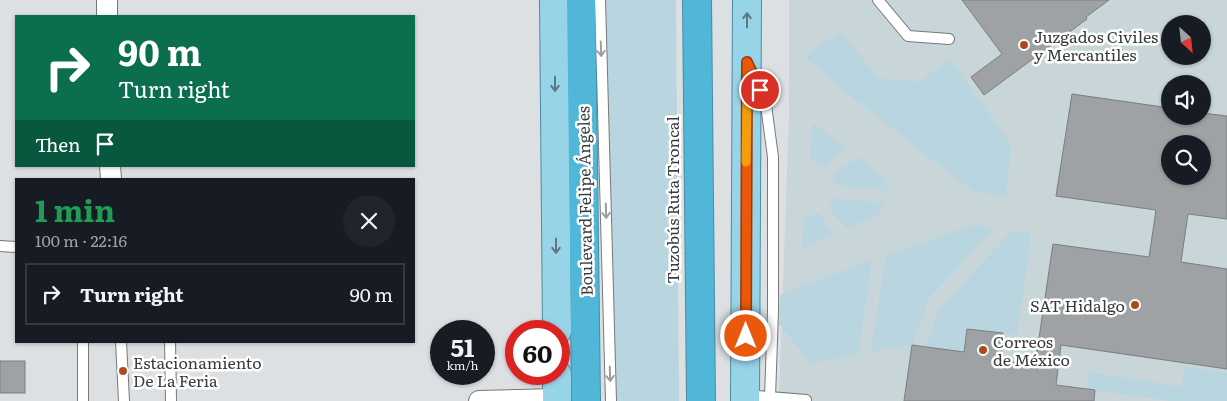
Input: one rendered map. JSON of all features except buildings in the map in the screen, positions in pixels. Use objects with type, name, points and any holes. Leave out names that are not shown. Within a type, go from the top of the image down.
[{"type":"highway","name":"Boulevard Felipe Ángeles","points":[[581,0],[586,401]]},
{"type":"highway","points":[[697,0],[701,401]]},
{"type":"main road","name":"Boulevard Felipe Ángeles","points":[[554,0],[557,320]]},
{"type":"main road","points":[[747,0],[753,397]]},
{"type":"street","points":[[106,0],[107,15]]},
{"type":"street","points":[[479,401],[557,391]]},
{"type":"lane","points":[[600,0],[611,401]]},
{"type":"lane","points":[[687,0],[687,74]]},
{"type":"lane","points":[[878,0],[908,36],[949,39]]},
{"type":"lane","points":[[0,246],[15,247]]},
{"type":"lane","points":[[83,343],[83,401]]},
{"type":"lane","points":[[121,343],[124,401]]},
{"type":"lane","points":[[170,343],[171,401]]},
{"type":"lane","points":[[753,397],[806,400]]},
{"type":"shaded area","points":[[604,0],[676,0],[679,401],[615,401]]},
{"type":"shaded area","points":[[789,0],[1227,0],[1227,401],[779,401],[789,117]]},
{"type":"shaded area","points":[[840,31],[879,78],[919,82],[950,59],[1011,145],[1006,195],[974,192],[847,93],[805,57]]},
{"type":"shaded area","points":[[813,123],[845,148],[825,167],[810,160]]},
{"type":"shaded area","points":[[857,157],[884,178],[888,191],[837,185],[832,177]]},
{"type":"shaded area","points":[[834,198],[886,203],[880,213],[847,229],[828,207]]},
{"type":"shaded area","points":[[819,213],[833,235],[802,249],[805,217]]},
{"type":"shaded area","points":[[972,225],[994,228],[929,298],[912,345],[871,352],[886,256]]},
{"type":"shaded area","points":[[1012,231],[1031,234],[1017,335],[966,328],[957,401],[941,401],[949,349],[926,346],[940,308]]},
{"type":"shaded area","points":[[872,260],[858,354],[811,363],[779,324],[780,295]]},
{"type":"shaded area","points":[[1185,367],[1227,373],[1227,401],[1172,401],[1087,389],[1089,372],[1181,387]]},
{"type":"slow traffic","points":[[746,162],[747,101]]},
{"type":"place","name":"Juzgados Civiles y Mercantiles","points":[[1024,45]]},
{"type":"place","name":"SAT Hidalgo","points":[[1135,305]]},
{"type":"place","name":"Correos de México","points":[[983,350]]},
{"type":"place","name":"Estacionamiento De La Feria","points":[[123,371]]},
{"type":"route","points":[[746,336],[747,62],[760,90]]}]
